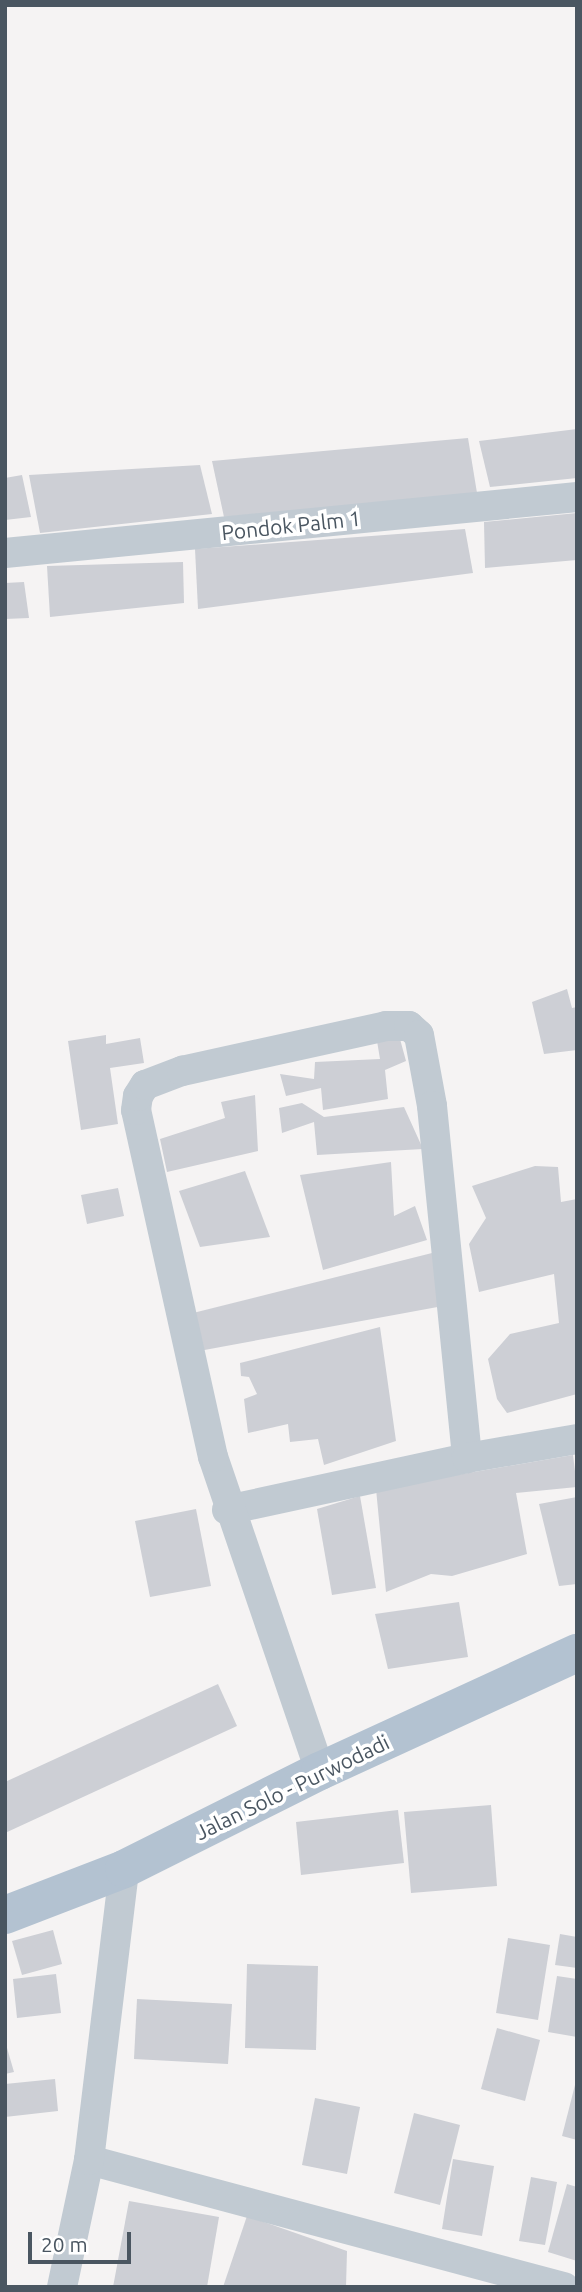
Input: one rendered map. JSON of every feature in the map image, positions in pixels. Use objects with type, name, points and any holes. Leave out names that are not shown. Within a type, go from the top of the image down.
[{"type":"main road","name":"Jalan Solo - Purwodadi","points":[[5,1915],[124,1869],[320,1771],[577,1653]]},
{"type":"street","name":"Pondok Palm 1","points":[[5,553],[577,497]]},
{"type":"street","points":[[320,1771],[228,1510],[136,1110],[138,1096],[161,1077],[386,1026],[409,1026],[419,1035],[430,1095],[467,1458]]},
{"type":"street","points":[[228,1510],[467,1458],[577,1440]]},
{"type":"street","points":[[61,2287],[89,2160],[124,1869]]},
{"type":"street","points":[[89,2160],[564,2287]]},
{"type":"building","points":[[577,429],[577,478],[490,487],[479,441]]},
{"type":"building","points":[[468,438],[477,493],[224,517],[212,461]]},
{"type":"building","points":[[200,465],[212,514],[40,533],[29,475]]},
{"type":"building","points":[[22,475],[31,517],[5,520],[5,478]]},
{"type":"building","points":[[577,513],[577,560],[485,568],[484,522]]},
{"type":"building","points":[[465,529],[473,573],[198,609],[195,549]]},
{"type":"building","points":[[183,562],[184,603],[50,617],[47,566]]},
{"type":"building","points":[[24,582],[29,618],[5,619],[5,583]]},
{"type":"building","points":[[567,989],[572,1008],[577,1007],[577,1050],[544,1054],[532,1002]]},
{"type":"building","points":[[106,1035],[106,1044],[140,1038],[144,1063],[110,1068],[118,1124],[81,1130],[68,1041]]},
{"type":"building","points":[[400,1039],[406,1061],[385,1070],[388,1099],[323,1110],[321,1088],[286,1096],[280,1074],[314,1079],[315,1062],[380,1059],[377,1041]]},
{"type":"building","points":[[255,1095],[258,1151],[167,1172],[160,1139],[225,1118],[221,1102]]},
{"type":"building","points":[[302,1103],[324,1117],[404,1107],[423,1149],[317,1155],[314,1122],[282,1133],[279,1108]]},
{"type":"building","points":[[391,1162],[394,1216],[415,1206],[427,1240],[323,1270],[300,1175]]},
{"type":"building","points":[[535,1166],[558,1167],[561,1202],[577,1199],[577,1394],[507,1413],[497,1399],[488,1359],[510,1334],[559,1323],[554,1274],[479,1292],[469,1244],[486,1218],[472,1186]]},
{"type":"building","points":[[245,1171],[270,1237],[200,1247],[179,1191]]},
{"type":"building","points":[[118,1188],[124,1216],[87,1224],[81,1195]]},
{"type":"building","points":[[432,1253],[443,1306],[199,1351],[189,1314]]},
{"type":"building","points":[[380,1327],[396,1441],[324,1465],[318,1439],[290,1442],[288,1424],[248,1433],[244,1399],[257,1394],[249,1377],[241,1376],[240,1363]]},
{"type":"building","points":[[573,1455],[577,1487],[516,1493],[527,1554],[452,1576],[431,1574],[386,1592],[376,1489]]},
{"type":"building","points":[[360,1496],[376,1588],[332,1595],[317,1509]]},
{"type":"building","points":[[577,1497],[577,1584],[559,1586],[539,1504]]},
{"type":"building","points":[[196,1509],[211,1586],[150,1597],[135,1521]]},
{"type":"building","points":[[459,1602],[468,1657],[388,1669],[375,1614]]},
{"type":"building","points":[[218,1684],[237,1726],[5,1833],[5,1782]]},
{"type":"building","points":[[491,1805],[497,1886],[411,1893],[404,1812]]},
{"type":"building","points":[[398,1810],[404,1863],[301,1875],[296,1822]]},
{"type":"building","points":[[53,1930],[62,1964],[22,1975],[12,1941]]},
{"type":"building","points":[[560,1934],[577,1937],[577,1968],[555,1965]]},
{"type":"building","points":[[508,1938],[550,1945],[538,2020],[496,2013]]},
{"type":"building","points":[[247,1964],[318,1966],[316,2050],[245,2048]]},
{"type":"building","points":[[56,1974],[61,2013],[17,2018],[13,1979]]},
{"type":"building","points":[[557,1976],[577,1979],[577,2037],[548,2032]]},
{"type":"building","points":[[137,1999],[232,2004],[228,2064],[134,2059]]},
{"type":"building","points":[[497,2028],[540,2040],[525,2101],[481,2089]]},
{"type":"building","points":[[5,2041],[14,2072],[5,2074]]},
{"type":"building","points":[[55,2079],[58,2111],[5,2117],[5,2084]]},
{"type":"building","points":[[577,2081],[577,2140],[562,2136]]},
{"type":"building","points":[[315,2098],[360,2107],[347,2174],[302,2165]]},
{"type":"building","points":[[414,2113],[460,2125],[440,2205],[394,2193]]},
{"type":"building","points":[[453,2159],[494,2166],[482,2236],[442,2229]]},
{"type":"building","points":[[531,2177],[557,2182],[545,2245],[519,2241]]},
{"type":"building","points":[[567,2184],[577,2187],[577,2261],[548,2252]]},
{"type":"building","points":[[129,2201],[219,2217],[207,2287],[113,2287]]},
{"type":"building","points":[[247,2216],[347,2251],[346,2287],[223,2287]]}]
